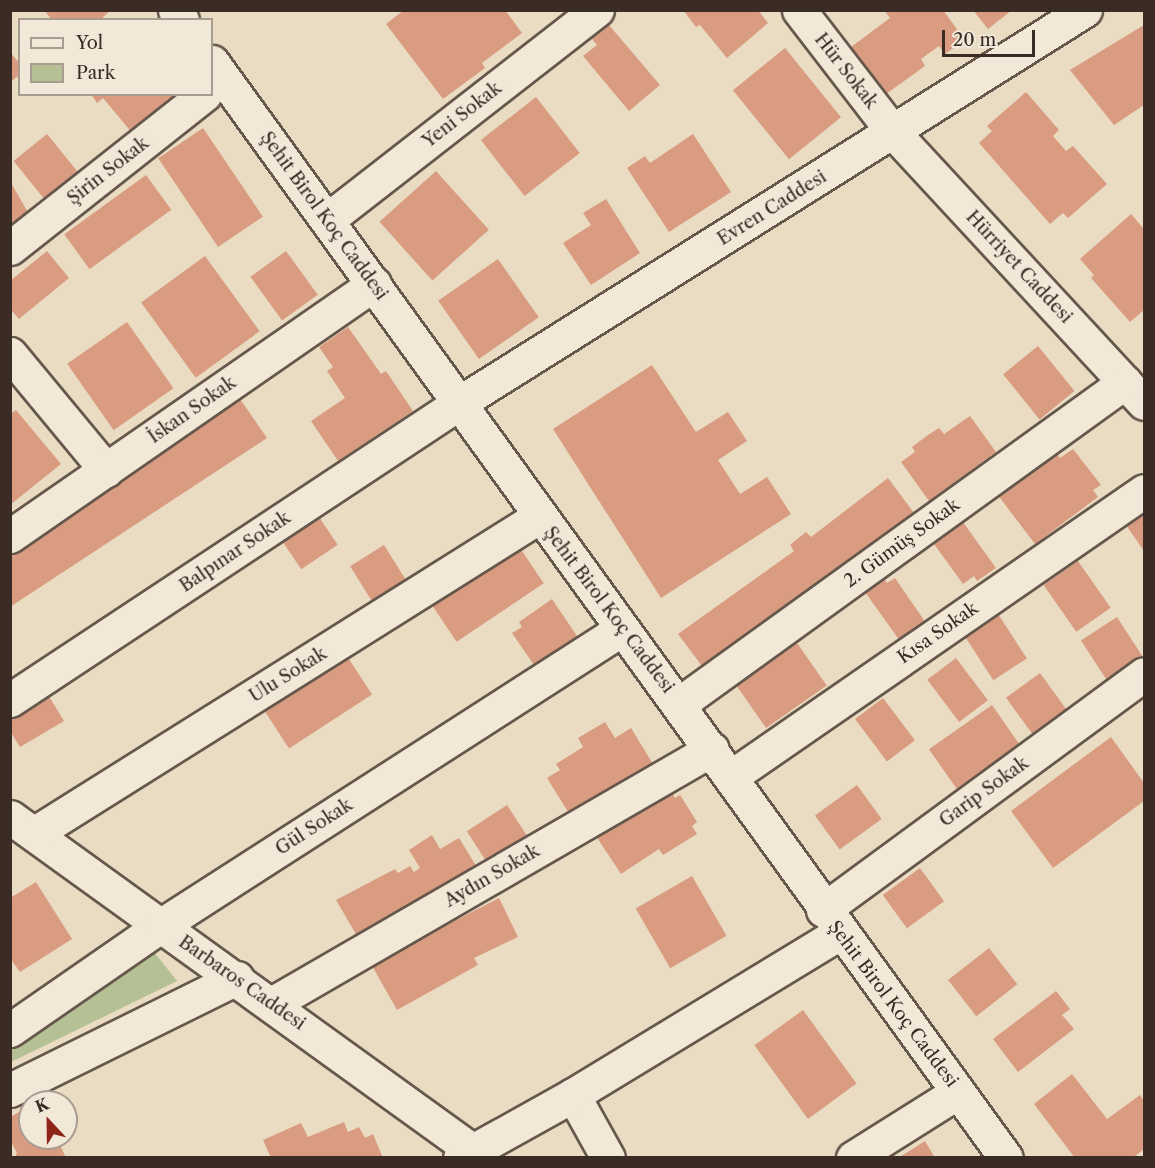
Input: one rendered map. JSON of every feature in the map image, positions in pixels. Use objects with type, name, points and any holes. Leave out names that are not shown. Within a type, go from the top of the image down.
[{"type":"street","name":"Yeni Sokak","points":[[327,220],[597,10]]},
{"type":"street","name":"Hür Sokak","points":[[799,10],[893,132]]},
{"type":"street","name":"Evren Caddesi","points":[[459,403],[1085,10]]},
{"type":"street","name":"Şehit Birol Koç Caddesi","points":[[213,81],[327,220],[622,629],[732,776],[831,922],[1006,1158]]},
{"type":"street","name":"Şirin Sokak","points":[[10,248],[195,96]]},
{"type":"street","name":"Hürriyet Caddesi","points":[[893,132],[1136,387]]},
{"type":"street","name":"İskan Sokak","points":[[10,536],[374,284]]},
{"type":"street","points":[[14,364],[106,470]]},
{"type":"street","name":"2. Gümüş Sokak","points":[[679,704],[1136,387]]},
{"type":"street","name":"Balpınar Sokak","points":[[10,700],[459,403]]},
{"type":"street","name":"Kısa Sokak","points":[[732,776],[1144,491]]},
{"type":"street","name":"Ulu Sokak","points":[[23,825],[540,516]]},
{"type":"street","name":"Gül Sokak","points":[[10,1030],[160,926],[622,629]]},
{"type":"street","name":"Garip Sokak","points":[[466,1154],[573,1095],[831,922],[1141,683]]},
{"type":"street","name":"Aydın Sokak","points":[[273,1003],[712,749]]},
{"type":"street","name":"Barbaros Caddesi","points":[[23,825],[160,926],[273,1003],[466,1154]]},
{"type":"street","points":[[10,1090],[237,978]]},
{"type":"street","points":[[853,1158],[958,1092]]},
{"type":"street","points":[[573,1095],[608,1158]]},
{"type":"green space","points":[[154,952],[177,981],[11,1062],[11,1045]]},
{"type":"building","points":[[44,10],[111,10],[102,18],[50,18]]},
{"type":"building","points":[[404,10],[505,10],[522,33],[482,63],[485,68],[443,99],[386,24]]},
{"type":"building","points":[[683,10],[758,10],[768,23],[727,58],[700,25],[696,27]]},
{"type":"building","points":[[884,10],[943,10],[965,40],[945,54],[939,46],[921,59],[925,66],[886,94],[851,47],[890,18]]},
{"type":"building","points":[[973,10],[1012,10],[988,29]]},
{"type":"building","points":[[609,25],[660,85],[629,111],[583,56],[597,45],[592,39]]},
{"type":"building","points":[[1144,25],[1144,105],[1114,125],[1070,70]]},
{"type":"building","points":[[785,48],[841,117],[789,159],[733,90]]},
{"type":"building","points":[[10,52],[18,62],[18,76],[10,82]]},
{"type":"building","points":[[1026,92],[1059,130],[1053,136],[1066,151],[1073,146],[1107,184],[1068,218],[1063,213],[1050,224],[979,143],[992,131],[987,126]]},
{"type":"building","points":[[92,96],[176,96],[177,98],[133,134],[103,98],[97,103]]},
{"type":"building","points":[[536,97],[580,153],[525,196],[481,140]]},
{"type":"building","points":[[203,128],[263,217],[218,247],[158,158]]},
{"type":"building","points":[[47,134],[78,173],[45,200],[14,161]]},
{"type":"building","points":[[693,134],[731,192],[669,232],[627,168],[645,156],[650,163]]},
{"type":"building","points":[[436,171],[489,230],[432,281],[380,222]]},
{"type":"building","points":[[146,175],[171,210],[90,269],[64,234]]},
{"type":"building","points":[[10,181],[30,216],[10,227]]},
{"type":"building","points":[[606,199],[640,253],[591,285],[563,243],[591,225],[583,213]]},
{"type":"building","points":[[1131,214],[1144,229],[1144,310],[1130,322],[1091,278],[1094,275],[1080,259]]},
{"type":"building","points":[[47,251],[69,278],[19,319],[10,309],[10,281]]},
{"type":"building","points":[[286,251],[318,295],[282,321],[250,277]]},
{"type":"building","points":[[205,256],[260,331],[196,378],[141,302]]},
{"type":"building","points":[[498,259],[539,317],[479,359],[438,301]]},
{"type":"building","points":[[127,322],[173,388],[114,430],[67,364]]},
{"type":"building","points":[[348,327],[381,374],[386,371],[413,411],[338,461],[311,421],[345,398],[327,371],[333,367],[319,347]]},
{"type":"building","points":[[1038,346],[1075,391],[1040,419],[1003,374]]},
{"type":"building","points":[[652,365],[696,432],[728,412],[747,441],[718,460],[740,494],[767,477],[791,514],[661,598],[553,429]]},
{"type":"building","points":[[240,399],[267,438],[10,607],[10,554]]},
{"type":"building","points":[[16,410],[61,464],[10,505],[10,414]]},
{"type":"building","points":[[970,416],[996,452],[929,501],[901,462],[915,452],[912,447],[928,435],[939,428],[944,434]]},
{"type":"building","points":[[1073,449],[1101,485],[1093,490],[1098,497],[1035,544],[997,494],[1054,450],[1060,458]]},
{"type":"building","points":[[888,478],[914,513],[705,670],[678,634],[794,551],[790,545],[806,532],[811,537]]},
{"type":"building","points":[[1144,511],[1144,551],[1126,525]]},
{"type":"building","points":[[317,514],[338,545],[301,569],[281,539]]},
{"type":"building","points":[[960,518],[996,568],[977,581],[974,576],[963,584],[934,544],[944,536],[940,532]]},
{"type":"building","points":[[384,545],[406,580],[372,601],[350,566]]},
{"type":"building","points":[[518,545],[544,583],[457,642],[431,604]]},
{"type":"building","points":[[1078,561],[1111,608],[1076,632],[1044,585]]},
{"type":"building","points":[[895,578],[926,623],[900,641],[865,592],[884,579],[887,583]]},
{"type":"building","points":[[552,599],[579,639],[536,668],[512,633],[522,627],[519,622]]},
{"type":"building","points":[[998,614],[1027,658],[993,680],[964,636]]},
{"type":"building","points":[[1117,617],[1144,659],[1108,682],[1081,640]]},
{"type":"building","points":[[797,643],[827,686],[766,728],[736,685]]},
{"type":"building","points":[[347,656],[372,695],[289,748],[264,710]]},
{"type":"building","points":[[956,658],[988,700],[959,722],[927,680]]},
{"type":"building","points":[[1040,673],[1069,713],[1035,737],[1006,698]]},
{"type":"building","points":[[47,693],[64,721],[20,747],[10,731],[10,714]]},
{"type":"building","points":[[883,698],[915,740],[887,761],[855,719]]},
{"type":"building","points":[[992,705],[1020,745],[957,789],[929,749]]},
{"type":"building","points":[[605,722],[615,738],[631,728],[653,764],[570,815],[547,778],[560,770],[556,764],[583,747],[578,738]]},
{"type":"building","points":[[1111,737],[1144,783],[1144,801],[1053,868],[1011,811]]},
{"type":"building","points":[[857,785],[882,819],[840,850],[815,816]]},
{"type":"building","points":[[668,787],[675,798],[680,795],[697,822],[692,826],[697,834],[663,855],[659,849],[621,874],[594,833]]},
{"type":"building","points":[[507,805],[530,841],[490,867],[467,831]]},
{"type":"building","points":[[432,835],[440,849],[459,838],[478,869],[360,941],[336,900],[395,869],[398,873],[410,866],[414,872],[420,868],[409,850]]},
{"type":"building","points":[[920,868],[944,901],[907,928],[883,895]]},
{"type":"building","points":[[692,876],[726,936],[670,968],[636,908]]},
{"type":"building","points":[[36,882],[72,939],[20,972],[10,958],[10,898]]},
{"type":"building","points":[[499,898],[518,937],[474,958],[478,965],[397,1010],[371,964]]},
{"type":"building","points":[[989,948],[1017,984],[976,1016],[948,980]]},
{"type":"building","points":[[1056,991],[1070,1009],[1062,1015],[1074,1029],[1018,1072],[993,1039]]},
{"type":"building","points":[[803,1010],[856,1084],[808,1119],[754,1045]]},
{"type":"building","points":[[1072,1074],[1107,1119],[1140,1095],[1144,1101],[1144,1149],[1133,1158],[1075,1158],[1034,1104]]},
{"type":"building","points":[[18,1113],[18,1150],[62,1150],[66,1158],[14,1158],[17,1153],[10,1140],[10,1117]]},
{"type":"building","points":[[344,1122],[348,1132],[359,1127],[365,1138],[373,1134],[383,1158],[271,1158],[263,1140],[301,1123],[308,1137]]},
{"type":"building","points":[[925,1141],[935,1158],[898,1158]]}]
